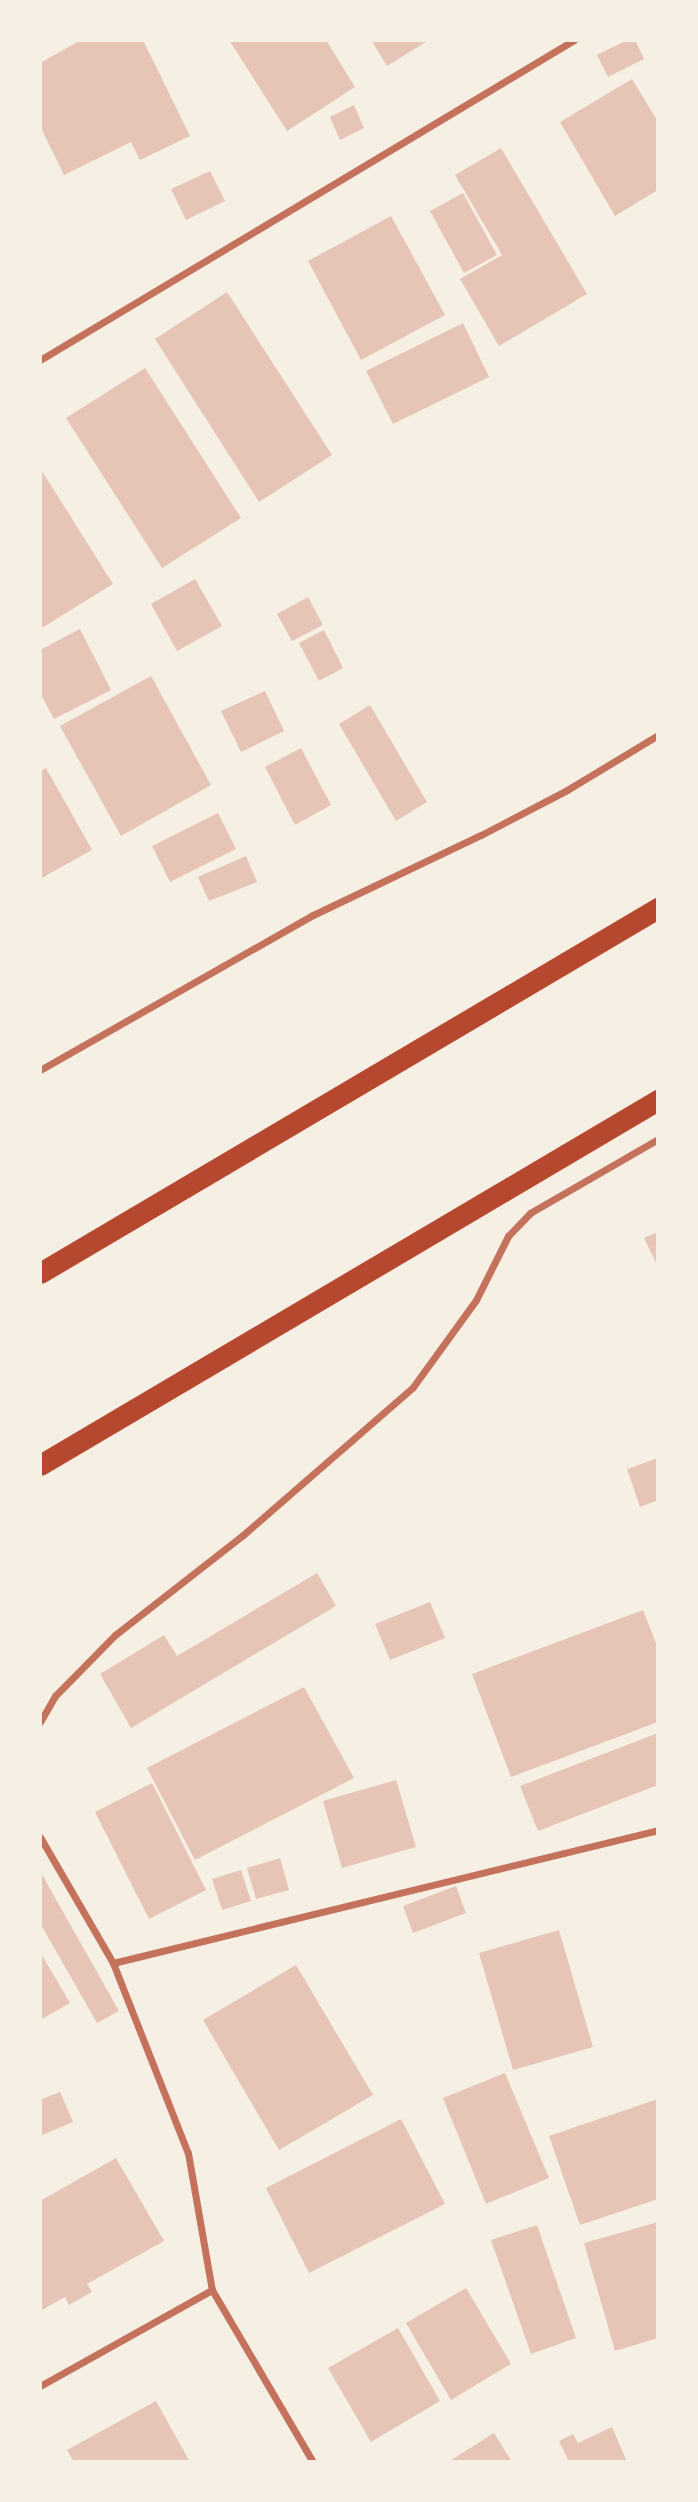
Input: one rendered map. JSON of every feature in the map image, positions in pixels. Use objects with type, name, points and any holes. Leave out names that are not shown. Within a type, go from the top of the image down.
[{"type":"highway","points":[[40,1273],[658,908]]},
{"type":"highway","points":[[40,1465],[658,1100]]},
{"type":"street","points":[[40,360],[574,40]]},
{"type":"street","points":[[40,1070],[313,915],[494,829],[658,736]]},
{"type":"street","points":[[40,1722],[55,1696],[115,1635],[243,1535],[413,1387],[476,1300],[508,1236],[530,1213],[658,1139]]},
{"type":"street","points":[[113,1963],[658,1830]]},
{"type":"street","points":[[40,1837],[113,1963],[188,2153],[212,2290],[313,2462]]},
{"type":"street","points":[[40,2386],[212,2290]]},
{"type":"building","points":[[81,40],[143,40],[190,136],[140,160],[131,142],[64,175],[40,126],[40,63]]},
{"type":"building","points":[[229,40],[326,40],[355,87],[287,131]]},
{"type":"building","points":[[371,40],[429,40],[387,66]]},
{"type":"building","points":[[627,40],[635,40],[644,59],[608,77],[597,55]]},
{"type":"building","points":[[632,79],[658,122],[658,190],[615,216],[560,122]]},
{"type":"building","points":[[354,105],[364,128],[340,140],[330,117]]},
{"type":"building","points":[[501,148],[587,294],[499,346],[460,279],[502,255],[455,175]]},
{"type":"building","points":[[210,171],[225,201],[186,220],[171,189]]},
{"type":"building","points":[[463,193],[497,255],[464,273],[430,211]]},
{"type":"building","points":[[391,216],[445,315],[361,360],[308,261]]},
{"type":"building","points":[[227,292],[332,455],[259,502],[155,339]]},
{"type":"building","points":[[463,323],[489,377],[393,424],[366,371]]},
{"type":"building","points":[[145,368],[241,518],[162,568],[66,418]]},
{"type":"building","points":[[40,468],[113,584],[40,629]]},
{"type":"building","points":[[195,579],[222,626],[177,651],[151,604]]},
{"type":"building","points":[[308,597],[323,625],[292,641],[277,614]]},
{"type":"building","points":[[80,629],[111,690],[54,719],[40,693],[40,650]]},
{"type":"building","points":[[324,630],[343,668],[319,681],[299,643]]},
{"type":"building","points":[[151,676],[211,785],[121,836],[60,726]]},
{"type":"building","points":[[265,691],[284,731],[241,752],[221,711]]},
{"type":"building","points":[[370,705],[427,802],[396,821],[339,724]]},
{"type":"building","points":[[301,748],[331,805],[295,825],[265,767]]},
{"type":"building","points":[[46,768],[92,850],[40,879],[40,771]]},
{"type":"building","points":[[218,813],[236,849],[170,882],[152,846]]},
{"type":"building","points":[[246,856],[257,882],[209,901],[198,877]]},
{"type":"building","points":[[658,1232],[658,1267],[644,1238]]},
{"type":"building","points":[[658,1458],[658,1500],[640,1507],[627,1469]]},
{"type":"building","points":[[317,1573],[336,1606],[131,1728],[100,1674],[164,1635],[177,1656]]},
{"type":"building","points":[[430,1602],[445,1638],[390,1660],[375,1624]]},
{"type":"building","points":[[643,1610],[658,1648],[658,1722],[511,1777],[472,1674]]},
{"type":"building","points":[[304,1687],[354,1778],[195,1860],[147,1768]]},
{"type":"building","points":[[658,1733],[658,1785],[538,1831],[520,1786]]},
{"type":"building","points":[[396,1780],[416,1847],[342,1868],[323,1801]]},
{"type":"building","points":[[152,1783],[206,1890],[149,1919],[95,1812]]},
{"type":"building","points":[[280,1858],[289,1890],[256,1899],[247,1868]]},
{"type":"building","points":[[241,1870],[251,1901],[222,1910],[212,1879]]},
{"type":"building","points":[[40,1871],[119,2011],[97,2023],[40,1923]]},
{"type":"building","points":[[456,1886],[466,1913],[413,1933],[403,1906]]},
{"type":"building","points":[[559,1930],[593,2047],[513,2070],[479,1953]]},
{"type":"building","points":[[40,1952],[70,2003],[40,2020]]},
{"type":"building","points":[[296,1965],[373,2095],[279,2150],[203,2020]]},
{"type":"building","points":[[505,2073],[549,2178],[486,2204],[443,2098]]},
{"type":"building","points":[[60,2092],[73,2122],[42,2135],[40,2100]]},
{"type":"building","points":[[658,2099],[658,2199],[580,2225],[549,2136]]},
{"type":"building","points":[[401,2119],[445,2204],[309,2273],[266,2188]]},
{"type":"building","points":[[116,2158],[164,2241],[87,2284],[92,2292],[69,2305],[65,2297],[40,2311],[40,2201]]},
{"type":"building","points":[[658,2222],[658,2338],[615,2351],[584,2243]]},
{"type":"building","points":[[537,2225],[576,2338],[531,2354],[491,2240]]},
{"type":"building","points":[[466,2288],[511,2364],[451,2400],[406,2323]]},
{"type":"building","points":[[398,2328],[440,2401],[371,2442],[328,2368]]},
{"type":"building","points":[[156,2401],[190,2462],[74,2462],[67,2450]]},
{"type":"building","points":[[612,2427],[627,2462],[569,2462],[559,2441],[573,2434],[578,2443]]},
{"type":"building","points":[[494,2433],[512,2462],[448,2462]]}]
